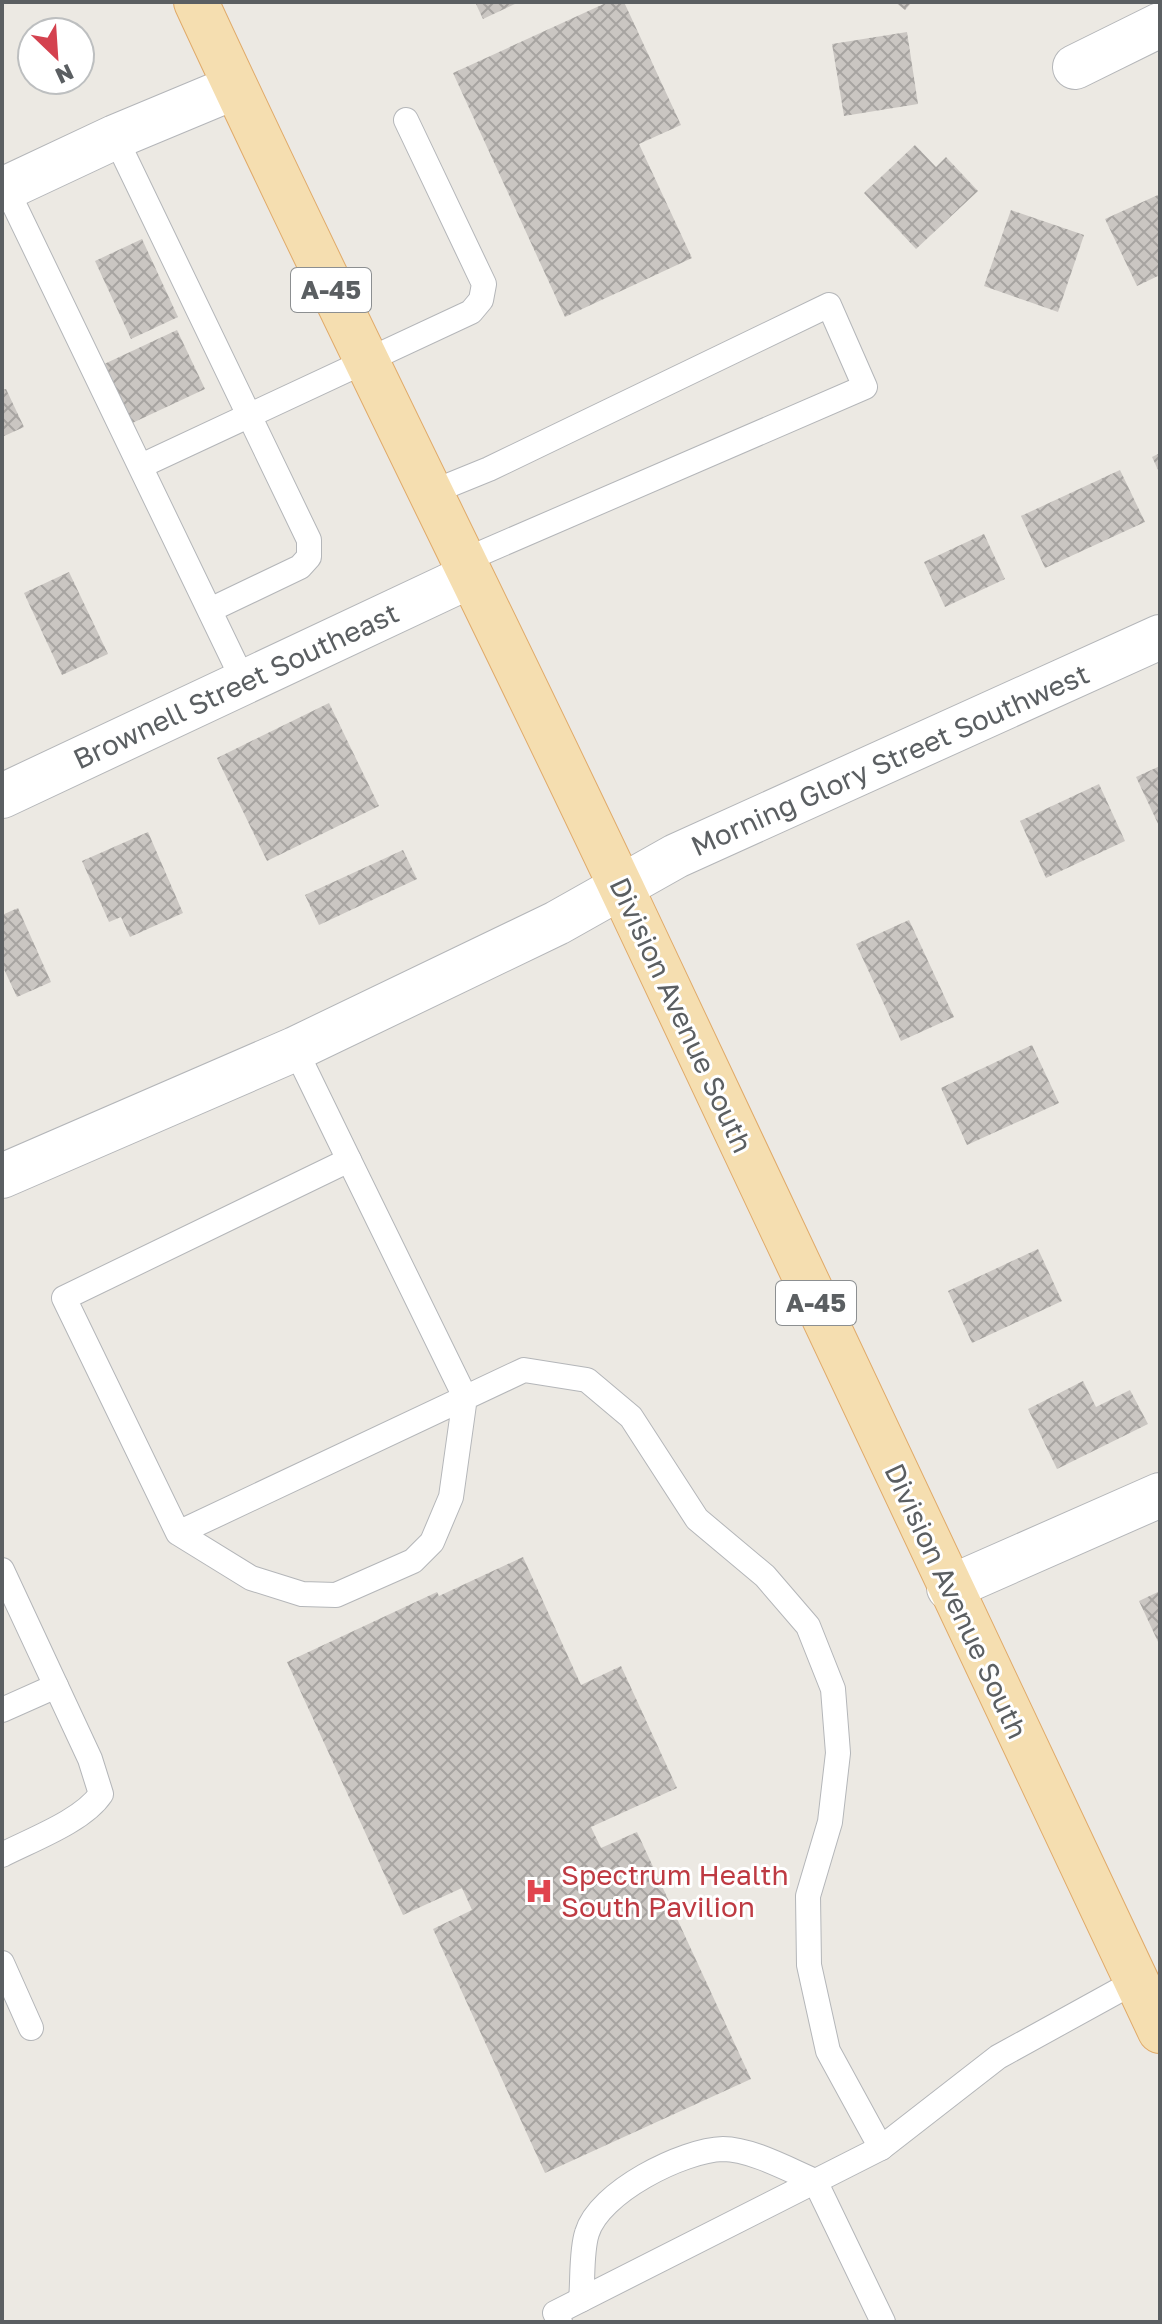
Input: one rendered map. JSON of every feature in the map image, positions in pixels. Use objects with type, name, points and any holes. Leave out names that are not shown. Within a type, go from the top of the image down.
[{"type":"main road","name":"Division Avenue South","points":[[196,2],[366,362],[622,887],[949,1588],[1148,1976],[1160,2031]]},
{"type":"street","points":[[1075,67],[1160,25]]},
{"type":"street","points":[[4,189],[115,137],[235,87]]},
{"type":"street","name":"Brownell Street Southeast","points":[[2,796],[244,682],[466,568]]},
{"type":"street","name":"Morning Glory Street Southwest","points":[[2,1176],[295,1049],[557,923],[676,856],[1160,637]]},
{"type":"street","points":[[949,1588],[1160,1495]]},
{"type":"lane","points":[[141,466],[471,312],[481,300],[484,284],[406,120]]},
{"type":"lane","points":[[115,137],[309,540],[309,557],[300,567],[210,610]]},
{"type":"lane","points":[[4,189],[244,682]]},
{"type":"lane","points":[[430,493],[489,469],[829,305],[865,387],[466,568]]},
{"type":"lane","points":[[295,1049],[465,1397],[451,1497],[432,1542],[413,1561],[336,1595],[302,1594],[251,1578],[178,1533],[64,1298],[349,1160]]},
{"type":"lane","points":[[178,1533],[524,1370],[587,1380],[631,1417],[697,1519],[765,1576],[808,1626],[833,1689],[838,1753],[830,1822],[808,1896],[809,1965],[828,2051],[881,2148]]},
{"type":"lane","points":[[2,1570],[90,1759],[101,1794],[93,1805],[79,1814],[2,1855]]},
{"type":"lane","points":[[2,1710],[56,1686]]},
{"type":"lane","points":[[2,1963],[31,2028]]},
{"type":"lane","points":[[560,2322],[555,2313],[881,2148],[998,2057],[1148,1976]]},
{"type":"lane","points":[[581,2300],[587,2232],[610,2199],[639,2178],[692,2154],[724,2149],[763,2159],[815,2181],[883,2322]]},
{"type":"building","points":[[475,2],[519,2],[483,19]]},
{"type":"building","points":[[608,2],[624,2],[681,125],[639,144],[692,258],[565,317],[453,73]]},
{"type":"building","points":[[895,2],[912,2],[905,10]]},
{"type":"building","points":[[907,32],[918,104],[844,116],[832,44]]},
{"type":"building","points":[[915,145],[936,167],[946,157],[978,191],[916,249],[864,193]]},
{"type":"building","points":[[1160,194],[1160,275],[1137,286],[1105,219]]},
{"type":"building","points":[[1011,210],[1084,235],[1058,312],[984,286]]},
{"type":"building","points":[[142,239],[178,317],[131,339],[95,261]]},
{"type":"building","points":[[177,330],[205,389],[128,425],[100,366]]},
{"type":"building","points":[[6,389],[24,427],[2,437],[2,390]]},
{"type":"building","points":[[1160,453],[1160,474],[1152,457]]},
{"type":"building","points":[[1120,470],[1145,522],[1045,568],[1021,516]]},
{"type":"building","points":[[984,534],[1005,579],[945,607],[924,562]]},
{"type":"building","points":[[69,572],[108,654],[62,675],[24,593]]},
{"type":"building","points":[[329,703],[379,806],[267,861],[217,758]]},
{"type":"building","points":[[1160,766],[1160,828],[1136,777]]},
{"type":"building","points":[[1099,784],[1125,841],[1046,878],[1020,821]]},
{"type":"building","points":[[148,832],[183,913],[130,937],[121,917],[109,922],[82,861]]},
{"type":"building","points":[[403,850],[417,879],[319,925],[305,895]]},
{"type":"building","points":[[18,908],[51,982],[17,997],[2,965],[2,915]]},
{"type":"building","points":[[909,920],[954,1017],[901,1041],[856,944]]},
{"type":"building","points":[[1032,1045],[1059,1103],[967,1145],[941,1088]]},
{"type":"building","points":[[1038,1249],[1062,1301],[972,1343],[948,1291]]},
{"type":"building","points":[[1083,1381],[1096,1407],[1130,1390],[1148,1424],[1057,1469],[1028,1409]]},
{"type":"building","points":[[523,1557],[581,1685],[621,1666],[677,1788],[591,1827],[601,1848],[637,1832],[751,2079],[545,2173],[433,1929],[472,1910],[462,1888],[403,1915],[287,1662],[437,1592],[439,1596]]},
{"type":"building","points":[[1160,1591],[1160,1646],[1139,1601]]},
{"type":"place","name":"Spectrum Health South Pavilion","points":[[539,1891]]}]
